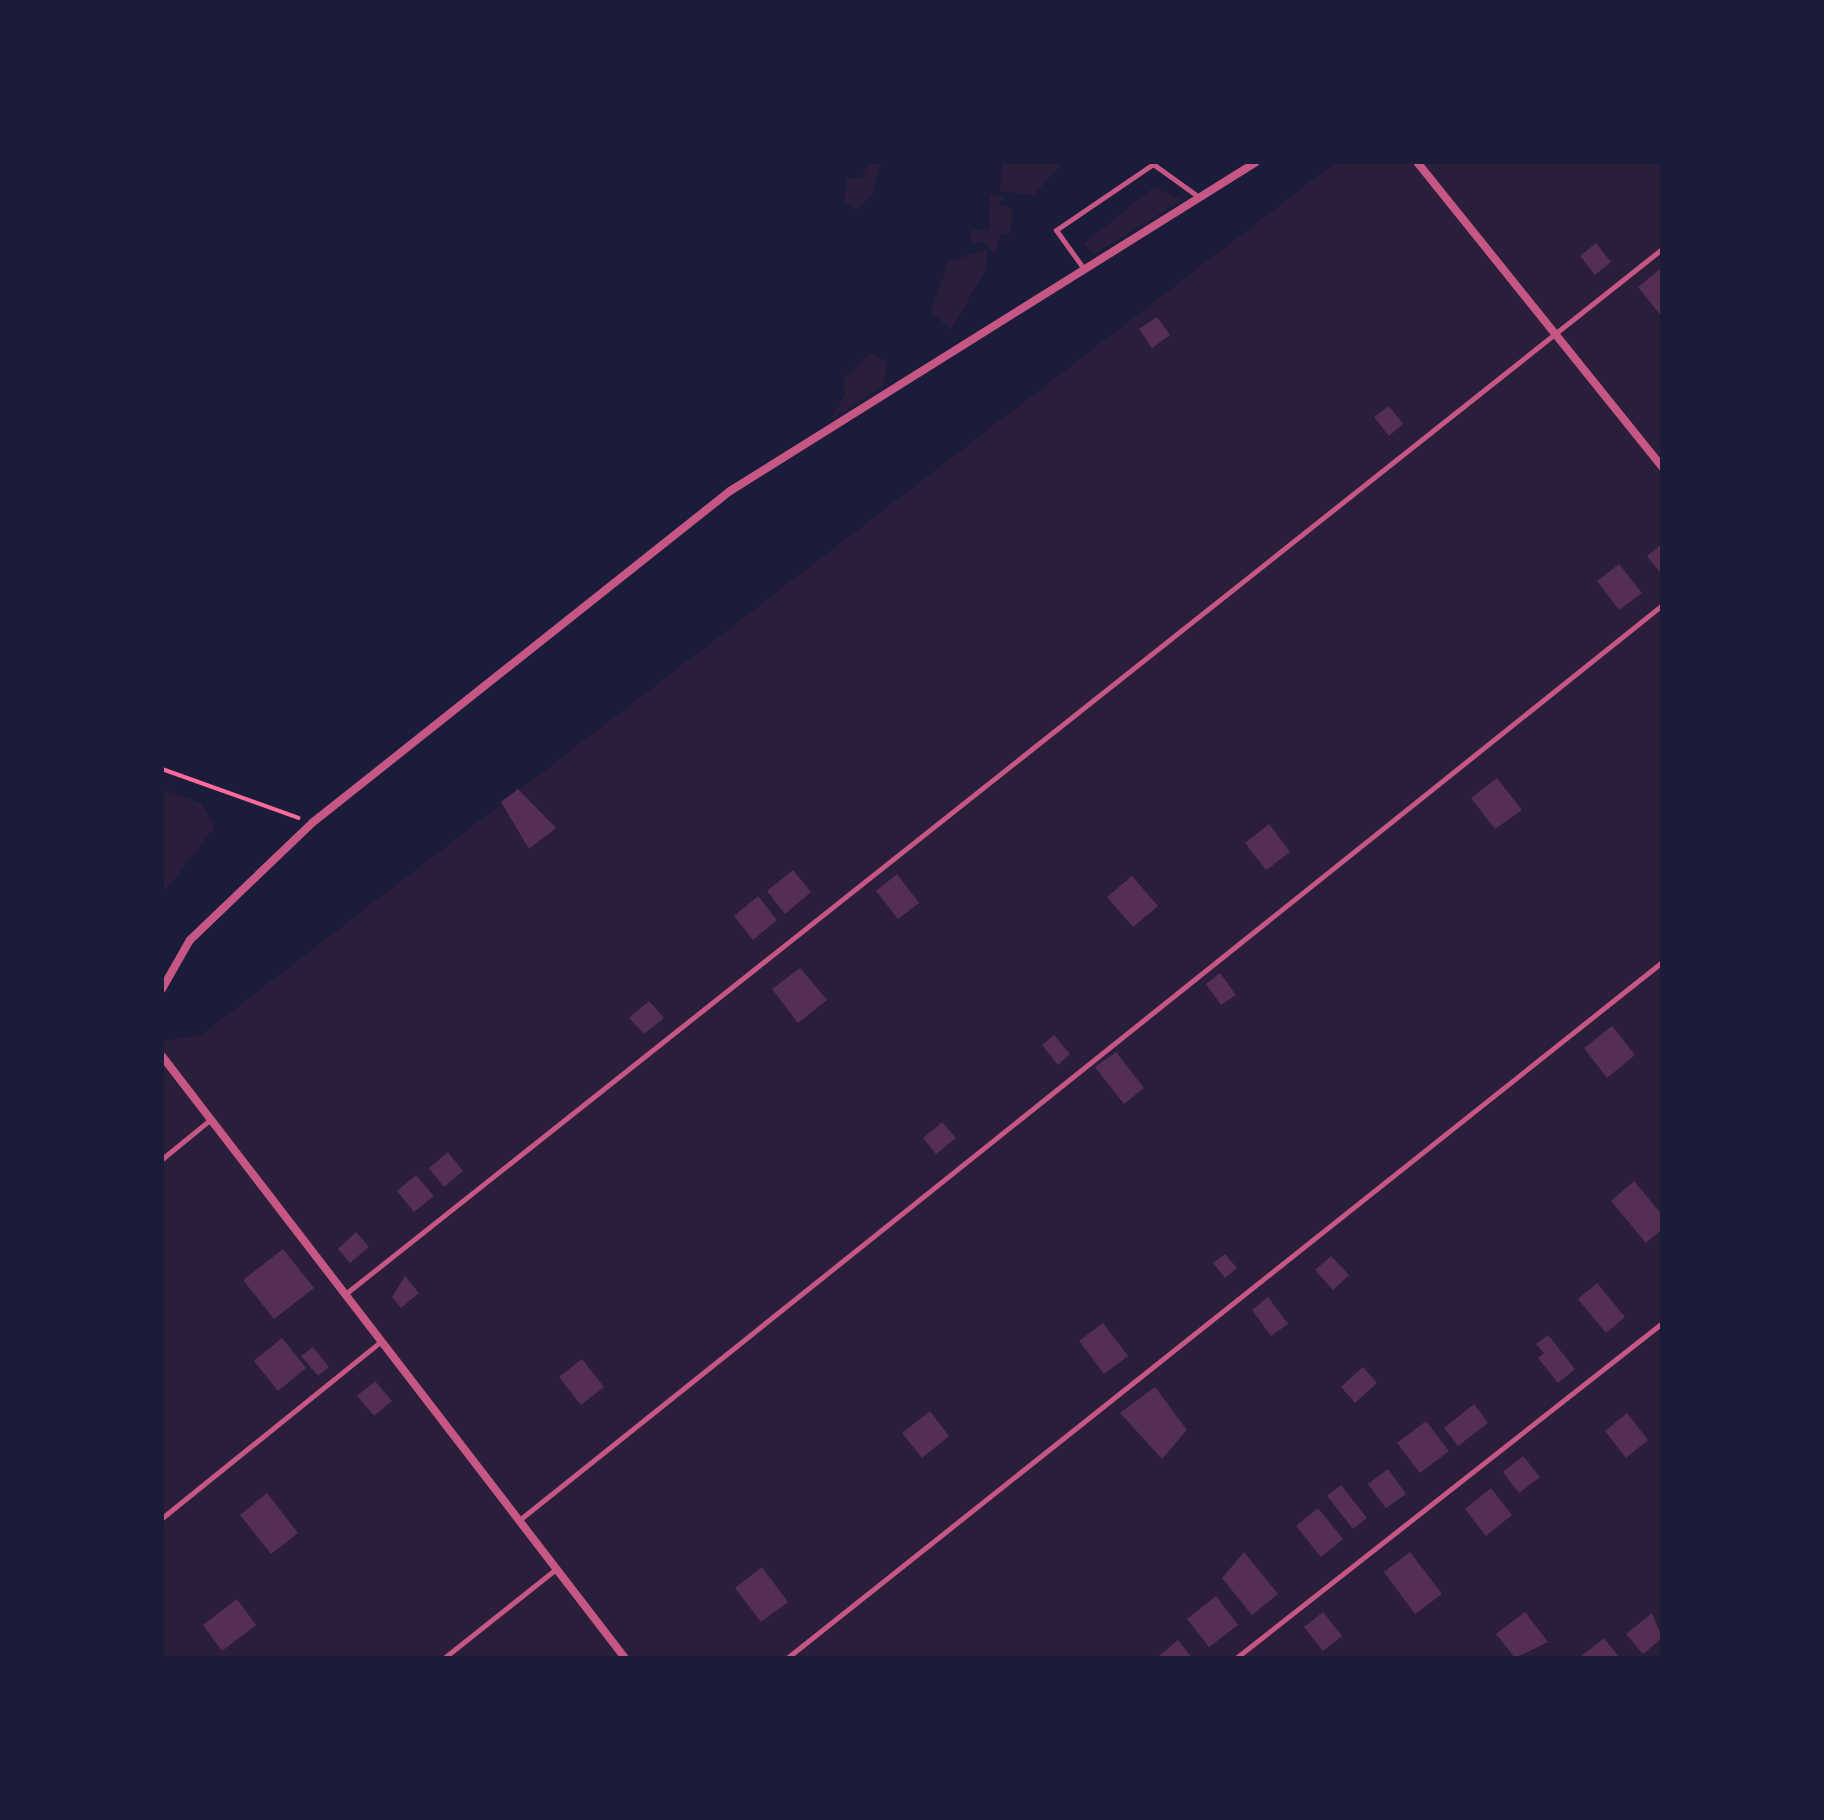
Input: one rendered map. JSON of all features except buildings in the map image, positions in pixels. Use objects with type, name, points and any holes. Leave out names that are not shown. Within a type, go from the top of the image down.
[{"type":"street","points":[[162,989],[190,940],[312,823],[730,491],[1256,162]]},
{"type":"street","points":[[1417,162],[1662,467]]},
{"type":"street","points":[[162,1056],[344,1296],[523,1517],[625,1658]]},
{"type":"lane","points":[[1084,269],[1056,230],[1153,164],[1199,197]]},
{"type":"lane","points":[[344,1296],[1557,336],[1662,249]]},
{"type":"lane","points":[[523,1517],[1662,605]]},
{"type":"lane","points":[[787,1658],[1662,962]]},
{"type":"lane","points":[[162,1159],[211,1119]]},
{"type":"lane","points":[[1236,1658],[1662,1323]]},
{"type":"lane","points":[[162,1518],[381,1341]]},
{"type":"lane","points":[[444,1658],[558,1567]]},
{"type":"path","points":[[162,769],[312,823]]},
{"type":"shaded area","points":[[1002,162],[1063,162],[1034,195],[1000,191]]},
{"type":"shaded area","points":[[1336,162],[1662,162],[1662,1658],[162,1658],[162,1041],[201,1035]]},
{"type":"shaded area","points":[[881,163],[873,192],[859,210],[844,203],[847,179],[862,178],[867,165]]},
{"type":"shaded area","points":[[1154,187],[1182,200],[1095,254],[1083,244]]},
{"type":"shaded area","points":[[990,195],[1004,197],[998,205],[1013,209],[1010,232],[1001,234],[994,255],[985,242],[972,242],[970,229],[989,231]]},
{"type":"shaded area","points":[[987,249],[986,269],[951,330],[931,312],[948,262]]},
{"type":"shaded area","points":[[870,353],[887,362],[884,385],[830,421],[845,394],[843,380]]},
{"type":"shaded area","points":[[168,791],[201,803],[215,827],[162,895],[162,794]]}]
